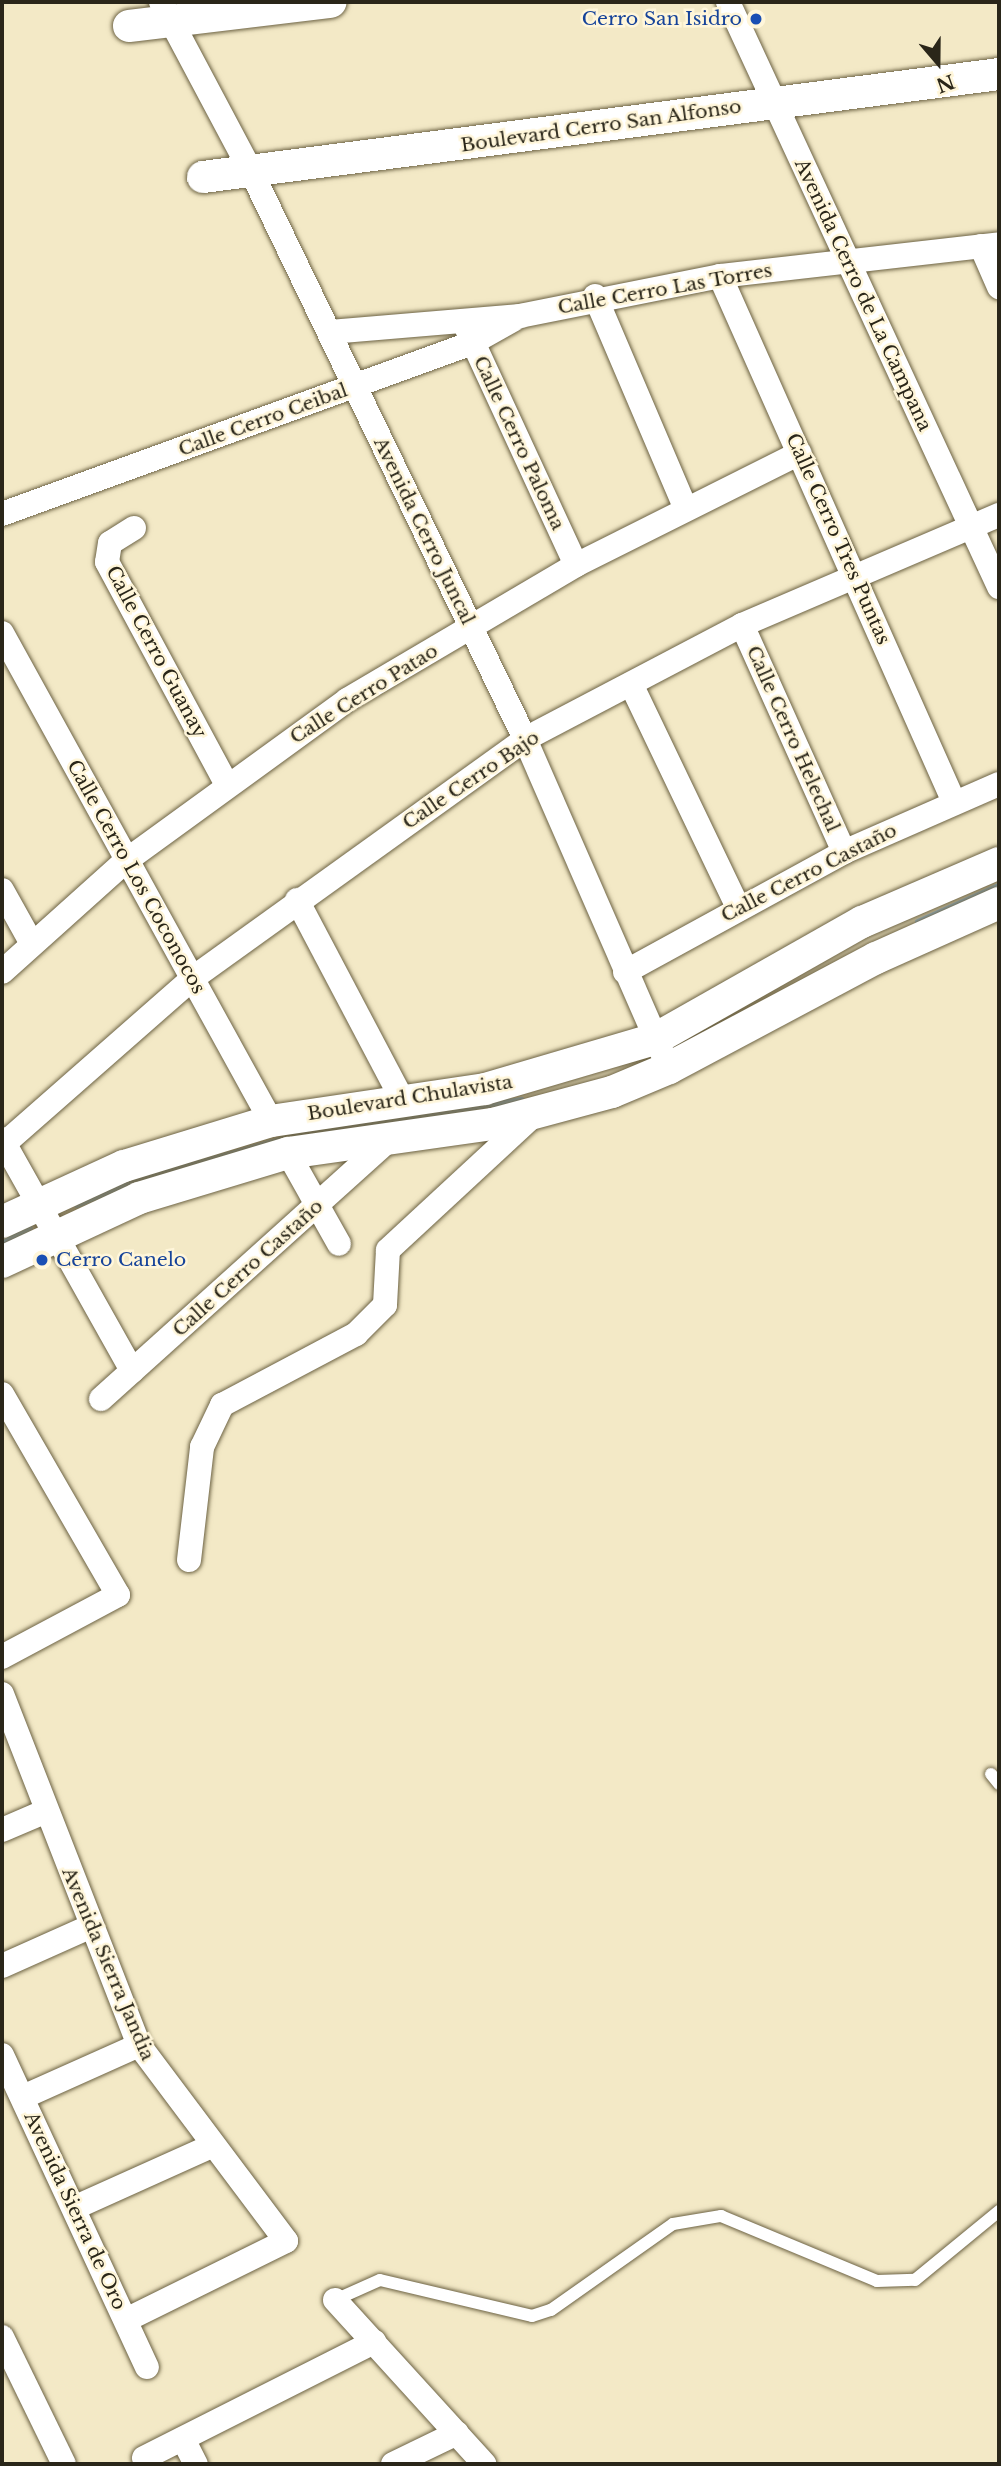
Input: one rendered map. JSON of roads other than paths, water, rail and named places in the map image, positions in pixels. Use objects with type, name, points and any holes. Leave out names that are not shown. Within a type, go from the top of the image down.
[{"type":"street","points":[[129,26],[166,12],[331,2]]},
{"type":"street","name":"Avenida Cerro de La Campana","points":[[728,2],[999,587]]},
{"type":"street","name":"Avenida Cerro Juncal","points":[[166,12],[252,173],[525,739],[669,1068]]},
{"type":"street","name":"Boulevard Cerro San Alfonso","points":[[202,177],[252,173],[999,74]]},
{"type":"street","points":[[990,245],[999,287]]},
{"type":"street","name":"Calle Cerro Las Torres","points":[[520,316],[595,296],[720,276],[990,245]]},
{"type":"street","name":"Calle Cerro Tres Puntas","points":[[720,276],[954,802]]},
{"type":"street","points":[[595,296],[685,507]]},
{"type":"street","name":"Calle Cerro Ceibal","points":[[2,514],[355,387],[468,331],[520,316]]},
{"type":"street","points":[[330,332],[468,331]]},
{"type":"street","name":"Calle Cerro Paloma","points":[[468,331],[576,565]]},
{"type":"street","name":"Calle Cerro Patao","points":[[2,972],[127,860],[347,700],[576,565],[685,507],[800,453]]},
{"type":"street","name":"Calle Cerro Bajo","points":[[3,1142],[193,978],[297,900],[525,739],[743,625],[854,573],[999,515]]},
{"type":"street","name":"Calle Cerro Guanay","points":[[134,528],[110,543],[107,562],[227,785]]},
{"type":"street","name":"Calle Cerro Helechal","points":[[743,625],[844,852]]},
{"type":"street","name":"Calle Cerro Los Coconocos","points":[[2,633],[271,1121]]},
{"type":"street","points":[[631,684],[738,907]]},
{"type":"street","name":"Calle Cerro Castaño","points":[[625,972],[738,907],[844,852],[999,784]]},
{"type":"street","name":"Boulevard Chulavista","points":[[2,1222],[37,1202],[124,1166],[271,1121],[402,1099],[485,1089],[655,1039],[862,922],[999,863]]},
{"type":"street","points":[[2,890],[32,944]]},
{"type":"street","points":[[297,900],[402,1099]]},
{"type":"street","name":"Boulevard Chulavista","points":[[2,1262],[54,1233],[139,1198],[288,1153],[536,1114],[669,1068],[876,958],[999,903]]},
{"type":"street","points":[[189,1560],[202,1447],[222,1405],[356,1334],[385,1305],[388,1250],[536,1114]]},
{"type":"street","name":"Calle Cerro Castaño","points":[[101,1399],[394,1135]]},
{"type":"street","points":[[3,1142],[132,1371]]},
{"type":"street","points":[[288,1153],[339,1244]]},
{"type":"street","points":[[2,1394],[118,1595],[2,1657]]},
{"type":"street","name":"Avenida Sierra Jandia","points":[[2,1694],[44,1812],[139,2045],[212,2146],[286,2241],[126,2320]]},
{"type":"street","points":[[2,1830],[44,1812]]},
{"type":"street","points":[[2,1966],[89,1927]]},
{"type":"street","points":[[23,2097],[139,2045]]},
{"type":"street","name":"Avenida Sierra de Oro","points":[[2,2055],[76,2207],[147,2367]]},
{"type":"street","points":[[76,2207],[212,2146]]},
{"type":"street","points":[[335,2300],[484,2464]]},
{"type":"street","points":[[2,2337],[10,2377],[64,2464]]},
{"type":"street","points":[[144,2458],[374,2342]]},
{"type":"street","points":[[393,2464],[457,2433]]},
{"type":"street","points":[[183,2439],[195,2464]]},
{"type":"lane","points":[[335,2300],[380,2280],[532,2316],[551,2310],[673,2224],[721,2216],[877,2281],[915,2280],[999,2211]]},
{"type":"waterway","points":[[918,922],[999,886]]},
{"type":"waterway","points":[[77,1205],[132,1182],[305,1133],[521,1100]]},
{"type":"waterway","points":[[2,1244],[30,1228]]},
{"type":"place","name":"Cerro San Isidro","points":[[756,19]]},
{"type":"place","name":"Cerro Canelo","points":[[42,1260]]}]
